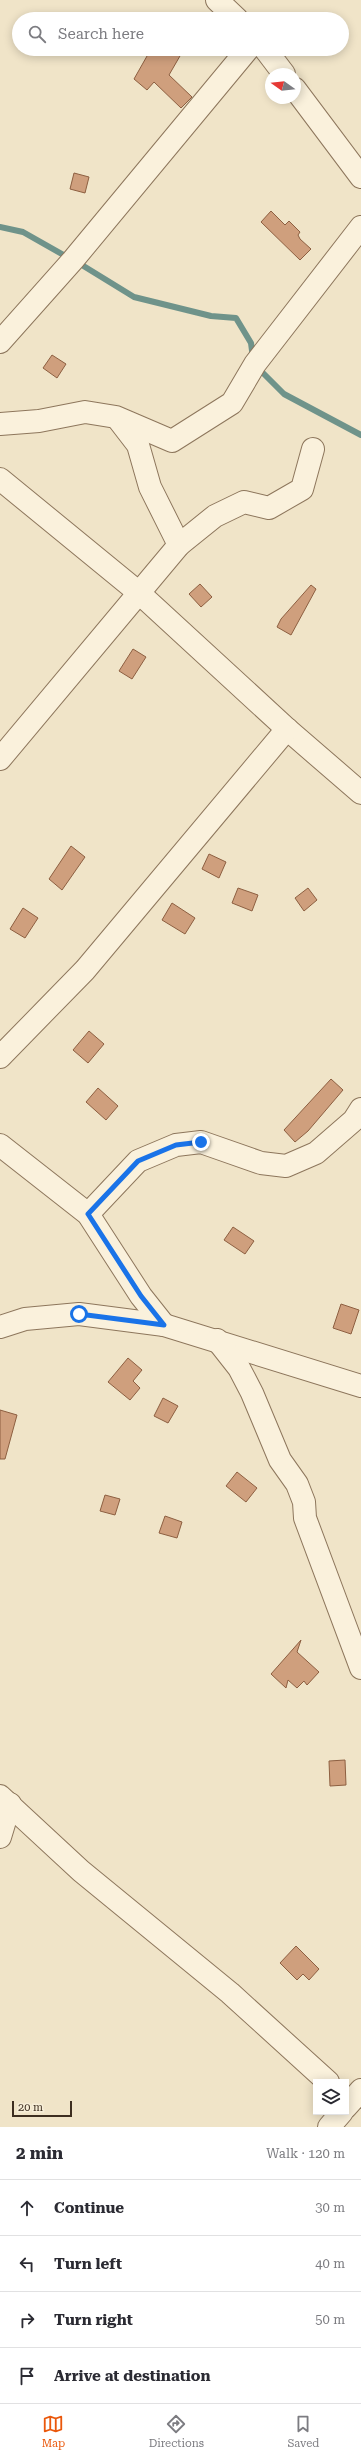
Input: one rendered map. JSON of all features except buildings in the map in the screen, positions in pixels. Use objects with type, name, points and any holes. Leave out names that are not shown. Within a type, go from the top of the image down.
[{"type":"street","points":[[217,0],[230,12]]},
{"type":"street","points":[[0,342],[73,260],[242,56]]},
{"type":"street","points":[[270,56],[279,68]]},
{"type":"street","points":[[301,97],[361,177]]},
{"type":"street","points":[[0,424],[39,421],[85,412],[116,417],[172,441],[232,403],[255,364],[361,227]]},
{"type":"street","points":[[116,417],[138,445],[150,487],[179,545]]},
{"type":"street","points":[[0,758],[179,545],[215,516],[244,502],[269,508],[302,489],[313,448]]},
{"type":"street","points":[[0,479],[138,592],[287,729],[361,793]]},
{"type":"street","points":[[0,1056],[85,970],[287,729]]},
{"type":"street","points":[[88,1214],[138,1161],[176,1145],[201,1142],[261,1163],[286,1166],[316,1153],[354,1120],[361,1109]]},
{"type":"street","points":[[0,1145],[88,1214],[141,1296],[164,1325]]},
{"type":"street","points":[[0,1327],[26,1319],[79,1314],[164,1325],[361,1386]]},
{"type":"street","points":[[216,1340],[239,1368],[280,1460],[297,1484],[304,1502],[305,1518],[361,1668]]},
{"type":"street","points":[[0,1837],[5,1800]]},
{"type":"street","points":[[5,1800],[81,1871],[230,1993],[325,2079]]},
{"type":"street","points":[[329,2127],[339,2115]]},
{"type":"waterway","points":[[0,227],[23,232],[69,258]]},
{"type":"waterway","points":[[77,262],[134,297],[211,316],[236,318],[251,343],[253,358]]},
{"type":"waterway","points":[[258,368],[284,394],[361,435]]},
{"type":"route","points":[[79,1314],[164,1325],[141,1296],[88,1214],[138,1161],[176,1145],[201,1142]]}]
